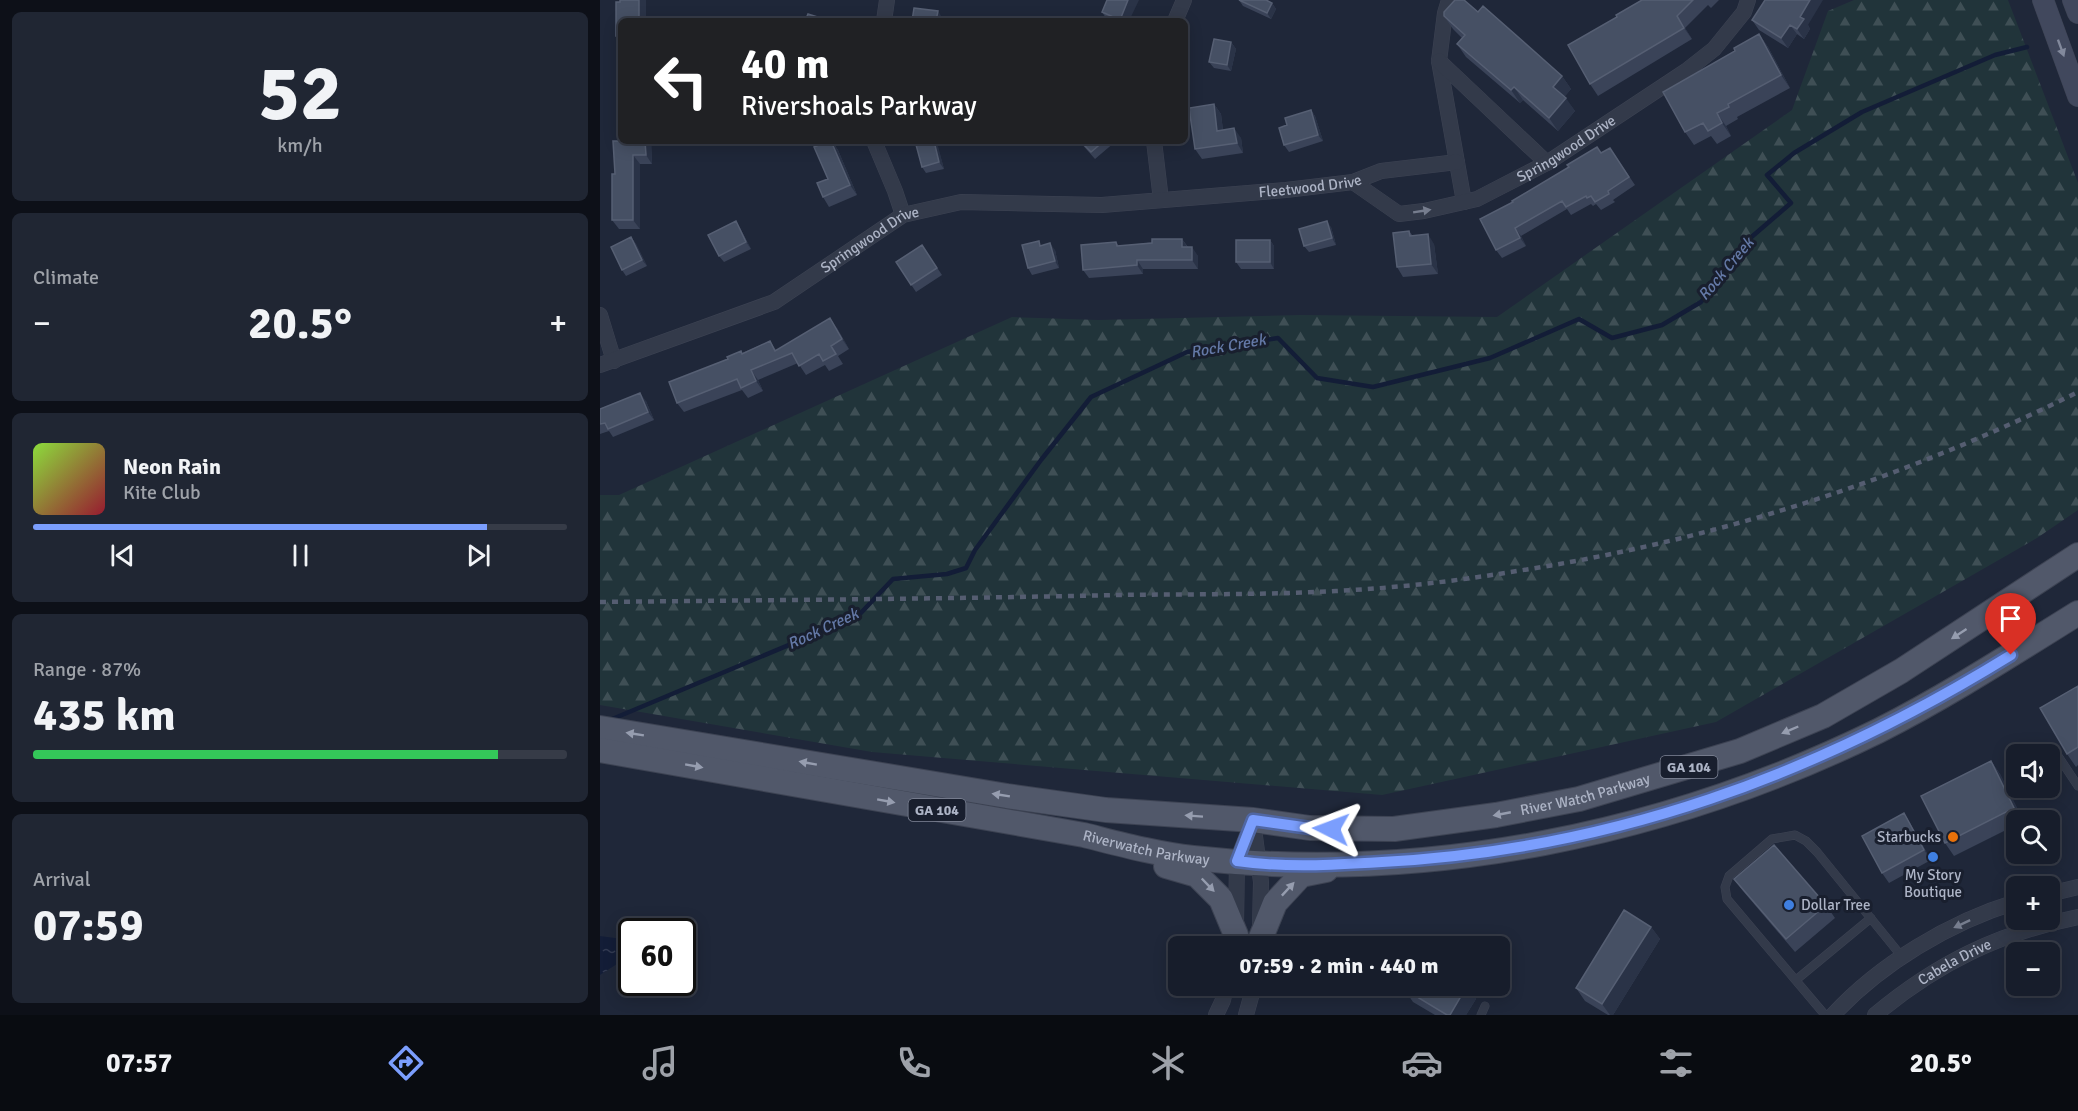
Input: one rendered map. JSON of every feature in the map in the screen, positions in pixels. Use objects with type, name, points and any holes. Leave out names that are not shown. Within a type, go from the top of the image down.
[{"type":"main road","points":[[2043,0],[2078,96]]},
{"type":"main road","points":[[2073,0],[2078,13]]},
{"type":"main road","name":"River Watch Parkway","points":[[1253,820],[1310,828],[1394,830],[1484,817],[1579,799],[1740,751],[1822,716],[1901,671],[2078,555]]},
{"type":"main road","name":"Riverwatch Parkway","points":[[600,750],[1084,835],[1142,850],[1192,858],[1248,863],[1353,864],[1455,856],[1538,844],[1611,828],[1712,800],[1793,769],[1880,730],[1950,692],[2078,613]]},
{"type":"main road","name":"Riverwatch Parkway","points":[[600,728],[1007,796],[1106,810],[1253,820]]},
{"type":"main road","points":[[993,820],[1057,843],[1159,863],[1197,875],[1221,899],[1233,936]]},
{"type":"main road","points":[[1263,936],[1275,903],[1301,875],[1353,864]]},
{"type":"street","points":[[884,18],[887,0]]},
{"type":"street","points":[[1176,18],[1184,0]]},
{"type":"street","points":[[1449,0],[1445,13],[1439,61],[1464,202]]},
{"type":"street","name":"Springwood Drive","points":[[1353,182],[1399,214],[1477,199],[1547,163],[1686,71],[1714,49],[1744,12],[1748,0]]},
{"type":"street","points":[[1439,61],[1547,163]]},
{"type":"street","points":[[875,144],[896,190],[903,215]]},
{"type":"street","points":[[1154,144],[1161,200]]},
{"type":"street","name":"Fleetwood Drive","points":[[1161,200],[1353,182],[1381,171],[1457,162]]},
{"type":"street","name":"Springwood Drive","points":[[607,363],[774,302],[903,215],[961,202],[1102,205],[1161,200]]},
{"type":"street","points":[[600,315],[607,363]]},
{"type":"street","points":[[1236,936],[1253,820]]},
{"type":"street","points":[[1253,820],[1248,863],[1261,882],[1260,936]]},
{"type":"street","points":[[2060,891],[2078,887]]},
{"type":"street","name":"Cabela Drive","points":[[1833,1015],[1877,976],[1935,937],[2006,906]]},
{"type":"street","name":"Cabela Drive","points":[[1875,1015],[1938,969],[1970,952],[2011,934],[2078,917]]},
{"type":"street","points":[[1216,1015],[1224,996]]},
{"type":"street","points":[[1246,1015],[1251,996]]},
{"type":"lane","points":[[2060,759],[2078,786]]},
{"type":"lane","points":[[1825,1015],[1727,899],[1725,887],[1729,876],[1772,839],[1795,835],[1806,841],[1903,958]]},
{"type":"lane","points":[[1796,980],[1871,918]]},
{"type":"lane","points":[[1481,1015],[1485,1006]]},
{"type":"green space","points":[[1854,0],[2008,0],[2078,183],[2078,510],[2037,538],[1716,722],[1382,795],[872,752],[600,705],[600,495],[619,495],[1012,317],[1098,320],[1301,315],[1497,317],[1792,110],[1828,11]]},
{"type":"water","points":[[600,936],[618,938],[617,964],[600,975]]},
{"type":"building","points":[[620,0],[639,0],[639,18],[618,18],[618,36],[616,36],[616,2]]},
{"type":"building","points":[[1107,0],[1128,0],[1121,18],[1102,12]]},
{"type":"building","points":[[1239,0],[1266,0],[1272,3],[1267,13]]},
{"type":"building","points":[[1455,0],[1464,0],[1478,12],[1483,6],[1562,76],[1553,87],[1566,98],[1549,118],[1514,87],[1511,90],[1457,44],[1465,35],[1444,16],[1444,12]]},
{"type":"building","points":[[1642,0],[1693,0],[1677,16],[1684,28],[1590,84],[1568,45]]},
{"type":"building","points":[[1765,0],[1810,0],[1800,17],[1804,19],[1797,29],[1790,25],[1781,38],[1752,20]]},
{"type":"building","points":[[914,8],[938,11],[937,18],[912,18]]},
{"type":"building","points":[[808,14],[821,18],[806,18]]},
{"type":"building","points":[[1759,34],[1781,75],[1728,104],[1729,107],[1717,113],[1722,123],[1708,131],[1703,123],[1685,132],[1663,92],[1735,51],[1734,48]]},
{"type":"building","points":[[1214,39],[1231,42],[1227,65],[1209,62]]},
{"type":"building","points":[[1214,104],[1217,131],[1234,128],[1237,143],[1195,149],[1189,108]]},
{"type":"building","points":[[1311,110],[1318,135],[1284,145],[1279,128],[1287,125],[1285,118]]},
{"type":"building","points":[[613,141],[618,141],[618,144],[645,144],[646,155],[633,155],[633,220],[612,220],[612,174],[615,174]]},
{"type":"building","points":[[821,144],[832,144],[850,185],[823,197],[817,183],[828,179],[814,147]]},
{"type":"building","points":[[916,144],[935,144],[939,162],[922,167]]},
{"type":"building","points":[[1083,144],[1100,144],[1091,152]]},
{"type":"building","points":[[1597,147],[1601,153],[1610,148],[1629,177],[1608,191],[1609,194],[1595,202],[1591,196],[1587,198],[1586,196],[1566,207],[1562,201],[1515,228],[1520,238],[1496,250],[1480,219],[1513,202]]},
{"type":"building","points":[[736,221],[746,242],[719,256],[708,235]]},
{"type":"building","points":[[1327,221],[1332,238],[1304,246],[1299,229]]},
{"type":"building","points":[[1409,231],[1410,236],[1428,234],[1431,264],[1397,267],[1393,233]]},
{"type":"building","points":[[631,237],[642,260],[622,270],[611,247]]},
{"type":"building","points":[[1152,239],[1182,239],[1182,247],[1192,247],[1192,260],[1137,260],[1137,265],[1083,270],[1081,245],[1116,242],[1117,246],[1152,243]]},
{"type":"building","points":[[1236,240],[1270,240],[1270,262],[1236,262]]},
{"type":"building","points":[[1039,241],[1040,246],[1050,243],[1055,261],[1028,268],[1022,245]]},
{"type":"building","points":[[922,245],[937,268],[911,285],[896,262]]},
{"type":"building","points":[[830,318],[842,339],[831,346],[836,354],[823,361],[819,354],[799,366],[792,353],[751,370],[756,381],[741,388],[737,379],[677,403],[669,382],[770,341],[775,351]]},
{"type":"building","points":[[640,393],[648,412],[608,429],[605,423],[600,424],[600,409]]},
{"type":"building","points":[[2078,686],[2078,747],[2067,754],[2040,708]]},
{"type":"building","points":[[1991,761],[2006,792],[2006,798],[2009,798],[2014,808],[2006,810],[2006,812],[1945,843],[1921,796]]},
{"type":"building","points":[[1904,813],[1924,850],[1882,873],[1862,836]]},
{"type":"building","name":"Dollar Tree","points":[[1774,845],[1826,905],[1786,939],[1734,879]]},
{"type":"building","points":[[1624,910],[1651,927],[1602,1004],[1576,988]]},
{"type":"building","points":[[1416,996],[1461,996],[1450,1015]]},
{"type":"waterway","name":"Rock Creek","points":[[610,720],[858,616],[893,579],[947,574],[966,568],[975,550],[1091,397],[1187,352],[1278,338],[1317,378],[1373,387],[1490,358],[1579,319],[1612,338],[1662,325],[1701,302],[1748,240],[1791,203],[1767,175],[1794,153],[1862,112],[1995,55],[2027,47]]},
{"type":"railway","points":[[600,602],[1281,593],[1381,588],[1472,578],[1662,543],[1804,503],[1943,453],[2078,392]]},
{"type":"place","name":"Starbucks","points":[[1953,837]]},
{"type":"place","name":"My Story Boutique","points":[[1933,857]]},
{"type":"place","name":"Dollar Tree","points":[[1789,905]]},
{"type":"route","points":[[1331,829],[1253,820],[1237,861],[1259,864],[1353,864],[1455,856],[1585,835],[1661,815],[1712,800],[1833,752],[1927,705],[2011,655]]}]
